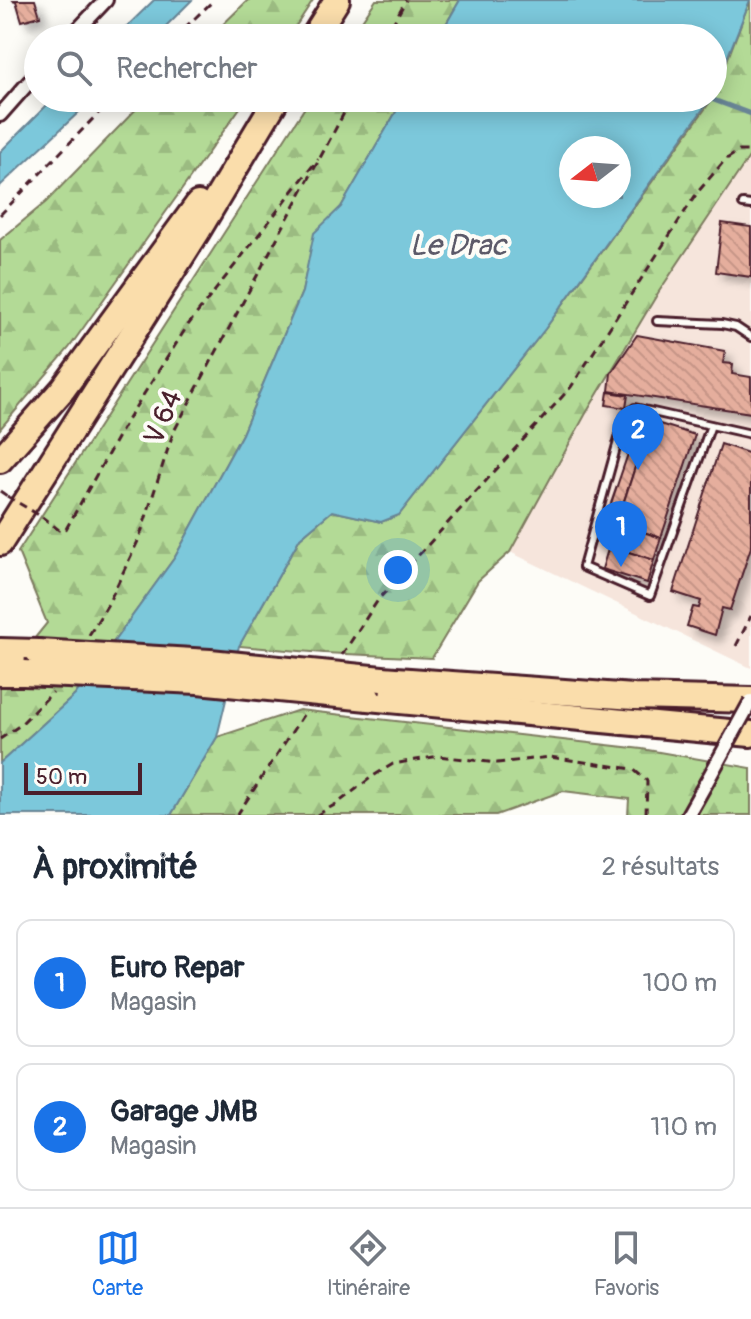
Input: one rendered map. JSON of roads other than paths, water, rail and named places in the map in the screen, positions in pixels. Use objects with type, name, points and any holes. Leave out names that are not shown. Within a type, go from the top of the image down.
[{"type":"highway","points":[[322,24],[337,0]]},
{"type":"highway","points":[[0,460],[63,389],[265,112]]},
{"type":"highway","points":[[0,543],[197,232],[267,112]]},
{"type":"highway","points":[[0,651],[210,662],[375,688],[751,734]]},
{"type":"highway","points":[[12,673],[751,700]]},
{"type":"street","points":[[83,24],[106,0]]},
{"type":"street","points":[[0,115],[24,88]]},
{"type":"street","points":[[688,815],[751,700]]},
{"type":"lane","points":[[657,321],[722,324],[736,327],[751,337]]},
{"type":"lane","points":[[711,425],[650,596],[583,567],[625,416],[635,408],[711,425],[751,434]]},
{"type":"water","points":[[154,0],[192,0],[168,24],[129,24]]},
{"type":"water","points":[[460,0],[750,0],[727,58],[727,24],[446,24]]},
{"type":"water","points":[[40,112],[79,112],[0,186],[0,152]]},
{"type":"water","name":"Le Drac","points":[[396,112],[701,112],[545,329],[399,515],[381,522],[332,511],[300,538],[239,646],[217,737],[171,815],[0,815],[0,763],[75,695],[175,557],[242,434],[302,292],[314,233],[341,207]]},
{"type":"waterway","points":[[727,105],[751,114]]},
{"type":"place","name":"Garage JMB","points":[[638,470]]},
{"type":"place","name":"Euro Repar","points":[[621,567]]}]
